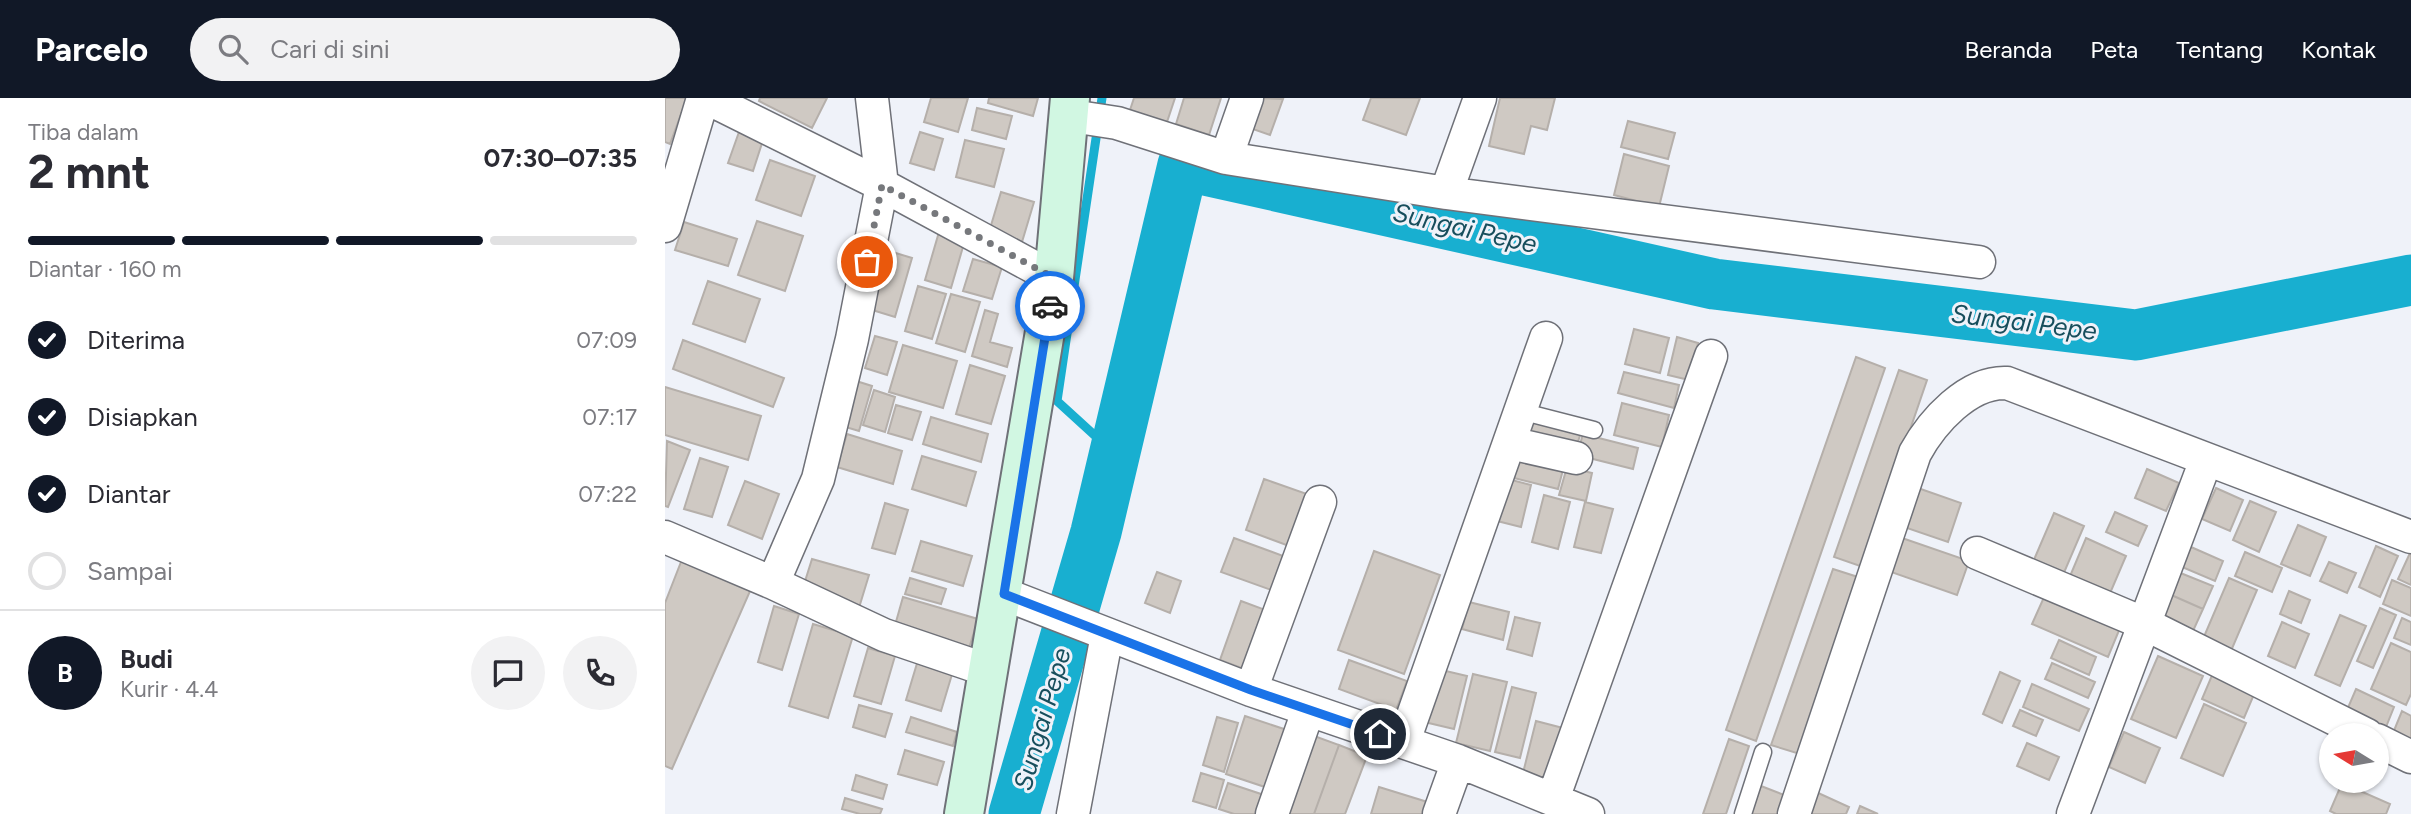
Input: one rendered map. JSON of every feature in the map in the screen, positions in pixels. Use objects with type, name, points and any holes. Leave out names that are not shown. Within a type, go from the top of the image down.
[{"type":"main road","points":[[964,814],[990,671],[1020,600],[1071,111]]},
{"type":"street","points":[[665,226],[705,98],[882,185],[1054,278]]},
{"type":"street","points":[[773,583],[818,479],[852,339],[882,185],[871,98]]},
{"type":"street","points":[[1226,158],[1247,98]]},
{"type":"street","points":[[1445,193],[1480,98]]},
{"type":"street","points":[[1071,111],[1226,158],[1445,193],[1979,262]]},
{"type":"street","points":[[1404,741],[1546,338]]},
{"type":"street","points":[[1553,799],[1711,356]]},
{"type":"street","points":[[1794,814],[1915,453],[1938,419],[1983,386],[2007,383],[2411,537]]},
{"type":"street","points":[[1510,443],[1576,458]]},
{"type":"street","points":[[2073,814],[2206,460]]},
{"type":"street","points":[[1251,690],[1320,502]]},
{"type":"street","points":[[665,537],[773,583],[884,635],[990,671]]},
{"type":"street","points":[[1977,553],[2143,623],[2343,723]]},
{"type":"street","points":[[1020,600],[1308,711],[1458,761],[1588,814]]},
{"type":"street","points":[[1073,814],[1098,631]]},
{"type":"street","points":[[1272,814],[1308,711]]},
{"type":"street","points":[[2389,746],[2411,757]]},
{"type":"street","points":[[1439,814],[1458,761]]},
{"type":"lane","points":[[1520,411],[1594,430]]},
{"type":"lane","points":[[1742,814],[1763,751]]},
{"type":"building","points":[[665,98],[687,98],[670,144],[665,142]]},
{"type":"building","points":[[760,98],[827,98],[812,128],[759,101]]},
{"type":"building","points":[[931,98],[968,98],[958,132],[924,122]]},
{"type":"building","points":[[989,98],[1038,98],[1033,116],[988,103]]},
{"type":"building","points":[[1134,98],[1175,98],[1166,125],[1129,113]]},
{"type":"building","points":[[1184,98],[1221,98],[1209,135],[1176,124]]},
{"type":"building","points":[[1255,98],[1283,99],[1270,135],[1244,126]]},
{"type":"building","points":[[1371,98],[1420,98],[1406,135],[1363,120]]},
{"type":"building","points":[[1500,98],[1555,98],[1547,130],[1531,126],[1524,154],[1489,146]]},
{"type":"building","points":[[977,108],[1012,116],[1006,139],[972,130]]},
{"type":"building","points":[[1628,121],[1675,133],[1668,159],[1621,147]]},
{"type":"building","points":[[739,132],[763,140],[753,171],[728,163]]},
{"type":"building","points":[[920,132],[943,139],[934,170],[910,163]]},
{"type":"building","points":[[965,140],[1004,149],[994,187],[956,177]]},
{"type":"building","points":[[1624,154],[1669,166],[1659,207],[1614,195]]},
{"type":"building","points":[[770,160],[815,176],[801,216],[756,200]]},
{"type":"building","points":[[1001,192],[1034,202],[1022,242],[989,232]]},
{"type":"building","points":[[757,221],[803,236],[785,291],[738,275]]},
{"type":"building","points":[[684,222],[737,239],[728,266],[675,250]]},
{"type":"building","points":[[939,232],[965,240],[951,288],[925,280]]},
{"type":"building","points":[[886,250],[912,258],[895,317],[869,309]]},
{"type":"building","points":[[973,259],[1002,267],[992,299],[963,291]]},
{"type":"building","points":[[708,281],[760,299],[745,342],[693,324]]},
{"type":"building","points":[[918,286],[946,294],[932,339],[905,331]]},
{"type":"building","points":[[951,294],[980,302],[965,352],[936,343]]},
{"type":"building","points":[[985,310],[998,314],[990,342],[1012,348],[1007,367],[972,356]]},
{"type":"building","points":[[1634,329],[1669,338],[1660,373],[1625,364]]},
{"type":"building","points":[[875,336],[897,342],[887,375],[865,368]]},
{"type":"building","points":[[1677,337],[1698,343],[1689,380],[1668,375]]},
{"type":"building","points":[[683,340],[784,378],[773,407],[673,369]]},
{"type":"building","points":[[903,345],[957,361],[943,408],[889,392]]},
{"type":"building","points":[[1856,357],[1885,368],[1756,741],[1726,730]]},
{"type":"building","points":[[970,365],[1005,376],[991,424],[956,414]]},
{"type":"building","points":[[1899,370],[1927,380],[1863,567],[1834,557]]},
{"type":"building","points":[[1624,372],[1679,385],[1674,408],[1618,393]]},
{"type":"building","points":[[853,380],[872,386],[859,431],[839,425]]},
{"type":"building","points":[[665,387],[761,416],[748,460],[665,435]]},
{"type":"building","points":[[874,390],[895,397],[885,432],[863,425]]},
{"type":"building","points":[[1622,403],[1669,415],[1662,447],[1614,435]]},
{"type":"building","points":[[896,405],[921,412],[912,440],[888,433]]},
{"type":"building","points":[[931,417],[988,434],[981,462],[923,444]]},
{"type":"building","points":[[1529,419],[1581,432],[1574,455],[1522,442]]},
{"type":"building","points":[[847,434],[902,451],[893,484],[837,467]]},
{"type":"building","points":[[1583,434],[1638,448],[1633,469],[1577,455]]},
{"type":"building","points":[[667,441],[690,450],[668,507],[665,506]]},
{"type":"building","points":[[1521,450],[1565,462],[1558,489],[1514,478]]},
{"type":"building","points":[[922,456],[976,472],[966,506],[912,489]]},
{"type":"building","points":[[700,458],[728,467],[712,517],[684,509]]},
{"type":"building","points":[[1567,467],[1592,473],[1586,501],[1559,495]]},
{"type":"building","points":[[2147,469],[2179,483],[2166,511],[2135,498]]},
{"type":"building","points":[[1504,478],[1531,485],[1521,527],[1493,520]]},
{"type":"building","points":[[1264,479],[1307,494],[1289,546],[1246,530]]},
{"type":"building","points":[[745,481],[779,494],[762,539],[728,525]]},
{"type":"building","points":[[1915,487],[1961,503],[1948,542],[1901,526]]},
{"type":"building","points":[[2216,488],[2243,500],[2230,531],[2202,519]]},
{"type":"building","points":[[1544,495],[1570,502],[1558,549],[1532,542]]},
{"type":"building","points":[[2250,501],[2276,512],[2259,552],[2233,540]]},
{"type":"building","points":[[1585,502],[1613,509],[1601,553],[1574,547]]},
{"type":"building","points":[[885,503],[908,510],[895,554],[872,548]]},
{"type":"building","points":[[2115,512],[2147,526],[2138,546],[2106,532]]},
{"type":"building","points":[[2054,513],[2084,526],[2063,575],[2033,562]]},
{"type":"building","points":[[2298,525],[2326,537],[2310,576],[2281,564]]},
{"type":"building","points":[[1234,538],[1286,557],[1274,591],[1221,572]]},
{"type":"building","points":[[1902,538],[1969,561],[1957,595],[1891,572]]},
{"type":"building","points":[[2086,538],[2126,556],[2108,598],[2068,581]]},
{"type":"building","points":[[921,541],[972,556],[963,586],[912,571]]},
{"type":"building","points":[[2376,546],[2398,556],[2380,597],[2359,587]]},
{"type":"building","points":[[2191,547],[2223,561],[2215,581],[2182,567]]},
{"type":"building","points":[[686,549],[754,582],[672,769],[665,766],[665,603]]},
{"type":"building","points":[[1374,551],[1440,575],[1404,674],[1338,650]]},
{"type":"building","points":[[2245,552],[2282,568],[2272,592],[2235,576]]},
{"type":"building","points":[[2411,554],[2411,585],[2398,579]]},
{"type":"building","points":[[812,559],[869,575],[858,611],[801,594]]},
{"type":"building","points":[[2329,562],[2356,573],[2347,593],[2320,581]]},
{"type":"building","points":[[1833,569],[1861,578],[1800,754],[1771,745]]},
{"type":"building","points":[[1157,572],[1181,581],[1170,613],[1145,603]]},
{"type":"building","points":[[2178,572],[2213,586],[2203,609],[2169,594]]},
{"type":"building","points":[[910,578],[946,589],[941,604],[905,594]]},
{"type":"building","points":[[2229,578],[2257,590],[2231,651],[2203,639]]},
{"type":"building","points":[[2392,580],[2411,588],[2411,616],[2383,604]]},
{"type":"building","points":[[2289,591],[2310,600],[2301,623],[2280,614]]},
{"type":"building","points":[[2169,594],[2203,609],[2193,631],[2159,616]]},
{"type":"building","points":[[2045,595],[2120,628],[2108,657],[2032,624]]},
{"type":"building","points":[[903,597],[978,619],[966,658],[892,636]]},
{"type":"building","points":[[1241,601],[1276,614],[1255,673],[1220,660]]},
{"type":"building","points":[[1469,602],[1509,612],[1503,640],[1462,629]]},
{"type":"building","points":[[774,606],[799,614],[782,670],[758,662]]},
{"type":"building","points":[[2380,608],[2396,615],[2373,668],[2357,661]]},
{"type":"building","points":[[2340,615],[2366,626],[2340,686],[2315,675]]},
{"type":"building","points":[[1515,617],[1540,623],[1532,656],[1507,649]]},
{"type":"building","points":[[2402,618],[2411,622],[2411,645],[2394,638]]},
{"type":"building","points":[[2282,622],[2309,634],[2295,668],[2268,656]]},
{"type":"building","points":[[813,624],[853,636],[828,718],[789,706]]},
{"type":"building","points":[[2059,640],[2096,657],[2089,675],[2051,658]]},
{"type":"building","points":[[2391,643],[2411,652],[2411,694],[2406,705],[2371,689]]},
{"type":"building","points":[[868,648],[895,656],[881,704],[854,696]]},
{"type":"building","points":[[2158,656],[2203,676],[2176,738],[2131,719]]},
{"type":"building","points":[[918,660],[953,671],[941,711],[906,700]]},
{"type":"building","points":[[1349,660],[1407,681],[1396,710],[1339,689]]},
{"type":"building","points":[[2052,663],[2095,682],[2088,698],[2045,679]]},
{"type":"building","points":[[1433,668],[1467,676],[1454,729],[1420,721]]},
{"type":"building","points":[[2000,672],[2020,681],[2002,723],[1983,714]]},
{"type":"building","points":[[2213,673],[2255,692],[2244,718],[2202,699]]},
{"type":"building","points":[[1473,674],[1507,682],[1490,751],[1456,743]]},
{"type":"building","points":[[2032,684],[2089,709],[2079,731],[2023,707]]},
{"type":"building","points":[[1512,687],[1536,693],[1520,758],[1495,752]]},
{"type":"building","points":[[2356,689],[2394,707],[2388,723],[2377,723],[2347,710]]},
{"type":"building","points":[[2204,704],[2246,723],[2223,776],[2181,758]]},
{"type":"building","points":[[859,705],[892,714],[885,737],[853,727]]},
{"type":"building","points":[[2020,710],[2043,720],[2036,736],[2013,726]]},
{"type":"building","points":[[2402,711],[2411,716],[2411,741],[2393,733]]},
{"type":"building","points":[[1245,716],[1296,733],[1277,791],[1226,774]]},
{"type":"building","points":[[911,717],[957,732],[953,746],[906,732]]},
{"type":"building","points":[[1217,717],[1238,723],[1224,772],[1203,765]]},
{"type":"building","points":[[1536,721],[1563,728],[1550,780],[1523,773]]},
{"type":"building","points":[[2124,732],[2160,748],[2145,783],[2109,767]]},
{"type":"building","points":[[1306,733],[1339,745],[1314,814],[1276,814]]},
{"type":"building","points":[[1729,739],[1749,746],[1726,814],[1703,814]]},
{"type":"building","points":[[2027,743],[2059,757],[2049,780],[2017,766]]},
{"type":"building","points":[[1339,745],[1367,756],[1345,814],[1314,814]]},
{"type":"building","points":[[905,750],[944,762],[937,785],[898,774]]},
{"type":"building","points":[[1201,773],[1224,780],[1216,808],[1193,801]]},
{"type":"building","points":[[856,775],[887,785],[883,799],[852,790]]},
{"type":"building","points":[[1228,783],[1273,798],[1268,814],[1234,814],[1219,809]]},
{"type":"building","points":[[1761,786],[1784,795],[1778,814],[1751,814]]},
{"type":"building","points":[[1379,787],[1434,804],[1431,814],[1371,814]]},
{"type":"building","points":[[1816,792],[1849,807],[1846,814],[1807,814]]},
{"type":"building","points":[[2338,793],[2365,793],[2390,804],[2386,814],[2336,814],[2330,811]]},
{"type":"building","points":[[845,798],[882,809],[880,814],[860,814],[842,809]]},
{"type":"building","points":[[1860,806],[1878,814],[1857,814]]},
{"type":"waterway","points":[[1102,98],[1057,401],[1114,453]]},
{"type":"waterway","name":"Sungai Pepe","points":[[1014,814],[1096,532],[1183,165],[1714,284],[2136,335],[2411,280]]},
{"type":"way so far","points":[[867,262],[882,185],[1054,278],[1050,306]]},
{"type":"route","points":[[1050,306],[1004,594],[1251,690],[1380,734]]}]
